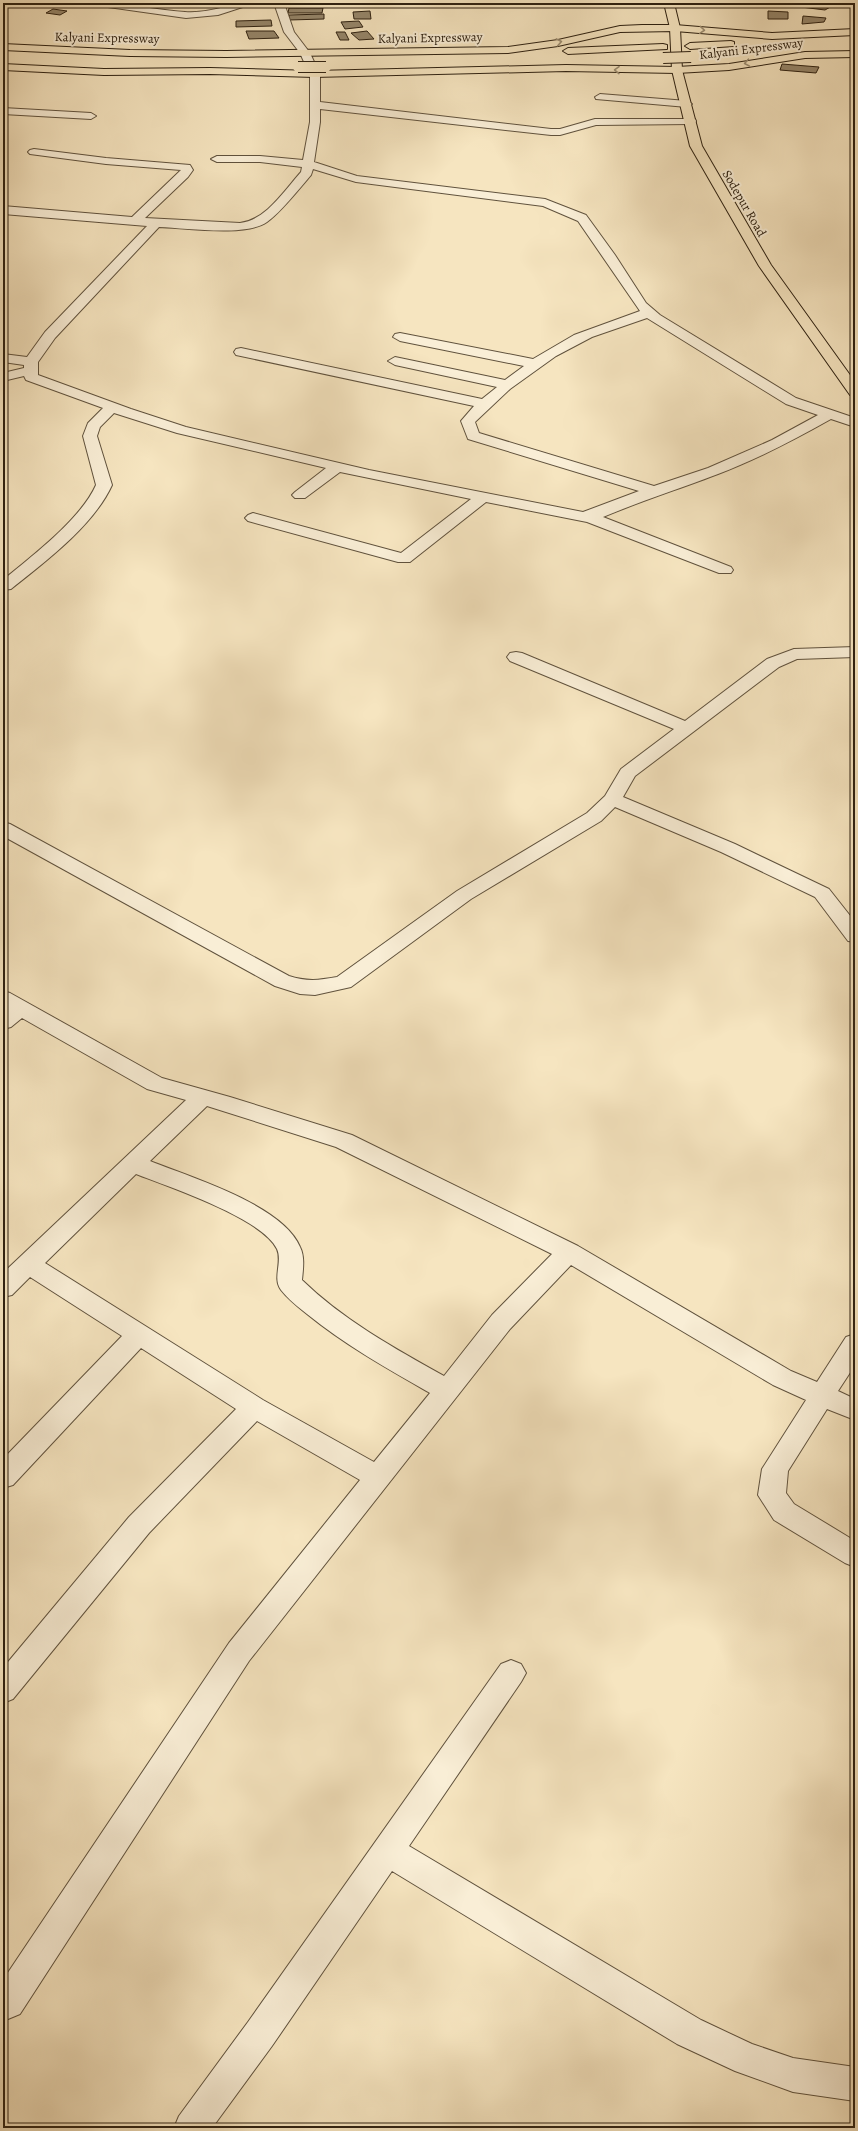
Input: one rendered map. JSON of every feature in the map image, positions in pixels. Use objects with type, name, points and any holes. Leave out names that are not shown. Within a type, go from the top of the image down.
[{"type":"main road","name":"Sodepur Road","points":[[669,3],[675,28],[677,70],[687,104],[696,146],[765,266],[855,392]]},
{"type":"main road","name":"Kalyani Expressway","points":[[3,47],[130,53],[305,53],[508,50],[558,43],[620,29],[675,28],[755,36],[855,32]]},
{"type":"main road","points":[[3,54],[61,58],[406,57],[855,39]]},
{"type":"main road","points":[[745,54],[855,49]]},
{"type":"main road","name":"Kalyani Expressway","points":[[3,67],[104,72],[210,71],[314,74],[566,68],[677,70],[729,67],[805,55],[855,54]]},
{"type":"main road","points":[[3,63],[72,67],[326,67],[694,57]]},
{"type":"street","points":[[102,3],[186,15],[218,12],[250,3]]},
{"type":"street","points":[[3,210],[134,222],[240,227],[254,225],[264,219],[306,173],[315,122],[314,74],[305,53],[289,32],[279,3]]},
{"type":"street","points":[[600,97],[687,104]]},
{"type":"street","points":[[315,105],[551,132],[560,132],[595,122],[691,121]]},
{"type":"street","points":[[3,111],[91,116]]},
{"type":"street","points":[[34,152],[106,161],[186,167],[187,170],[184,175],[134,222]]},
{"type":"street","points":[[237,153],[260,160]]},
{"type":"street","points":[[217,159],[260,160],[308,164],[356,179],[545,203],[572,213],[582,218],[640,305],[648,313],[725,362],[791,401],[855,423]]},
{"type":"street","points":[[156,223],[50,335],[31,366],[31,376],[112,407],[182,430],[337,466],[483,497],[589,517],[725,570]]},
{"type":"street","points":[[648,313],[578,338],[536,364],[484,404],[468,421],[473,436],[654,491]]},
{"type":"street","points":[[400,338],[536,364]]},
{"type":"street","points":[[241,352],[484,404]]},
{"type":"street","points":[[3,358],[31,366]]},
{"type":"street","points":[[395,361],[509,385]]},
{"type":"street","points":[[3,377],[31,366]]},
{"type":"street","points":[[4,584],[30,566],[91,506],[102,492],[104,485],[90,436],[93,426],[112,407]]},
{"type":"street","points":[[589,517],[654,491],[720,468],[777,443],[830,414]]},
{"type":"street","points":[[300,495],[337,466]]},
{"type":"street","points":[[253,518],[404,559],[483,497]]},
{"type":"street","points":[[3,828],[282,981],[300,987],[315,988],[344,982],[464,895],[594,817],[612,799],[628,773],[773,663],[794,654],[855,652]]},
{"type":"street","points":[[516,657],[687,728]]},
{"type":"street","points":[[612,799],[728,848],[822,893],[855,936]]},
{"type":"street","points":[[9,1009],[155,1084],[203,1097],[344,1141],[568,1252],[782,1378],[855,1410]]},
{"type":"street","points":[[3,1288],[203,1097]]},
{"type":"street","points":[[133,1164],[242,1209],[280,1234],[288,1247],[291,1263],[289,1283],[304,1298],[371,1346],[446,1390]]},
{"type":"street","points":[[5,2004],[239,1652],[501,1322],[568,1252]]},
{"type":"street","points":[[28,1264],[254,1407],[377,1477]]},
{"type":"street","points":[[3,1477],[139,1334]]},
{"type":"street","points":[[855,1344],[775,1469],[772,1495],[784,1512],[855,1556]]},
{"type":"street","points":[[3,1690],[139,1525],[254,1407]]},
{"type":"street","points":[[191,2128],[260,2034],[511,1673]]},
{"type":"street","points":[[388,1851],[689,2032],[747,2059],[793,2075],[855,2084]]},
{"type":"building","points":[[284,3],[330,3],[329,7],[282,6]]},
{"type":"building","points":[[807,3],[832,6],[825,10],[801,7]]},
{"type":"building","points":[[289,8],[323,8],[322,13],[288,13]]},
{"type":"building","points":[[53,9],[67,11],[60,15],[46,13]]},
{"type":"building","points":[[370,11],[371,19],[354,19],[353,12]]},
{"type":"building","points":[[768,11],[788,12],[788,19],[768,19]]},
{"type":"building","points":[[324,14],[324,19],[289,20],[289,15]]},
{"type":"building","points":[[803,16],[826,18],[824,22],[802,24]]},
{"type":"building","points":[[271,20],[272,26],[236,27],[236,21]]},
{"type":"building","points":[[359,21],[363,27],[345,29],[341,22]]},
{"type":"building","points":[[246,31],[274,31],[279,38],[249,39]]},
{"type":"building","points":[[367,31],[374,39],[359,40],[351,33]]},
{"type":"building","points":[[336,32],[345,32],[349,40],[340,40]]},
{"type":"building","points":[[782,64],[819,67],[816,73],[780,70]]}]
